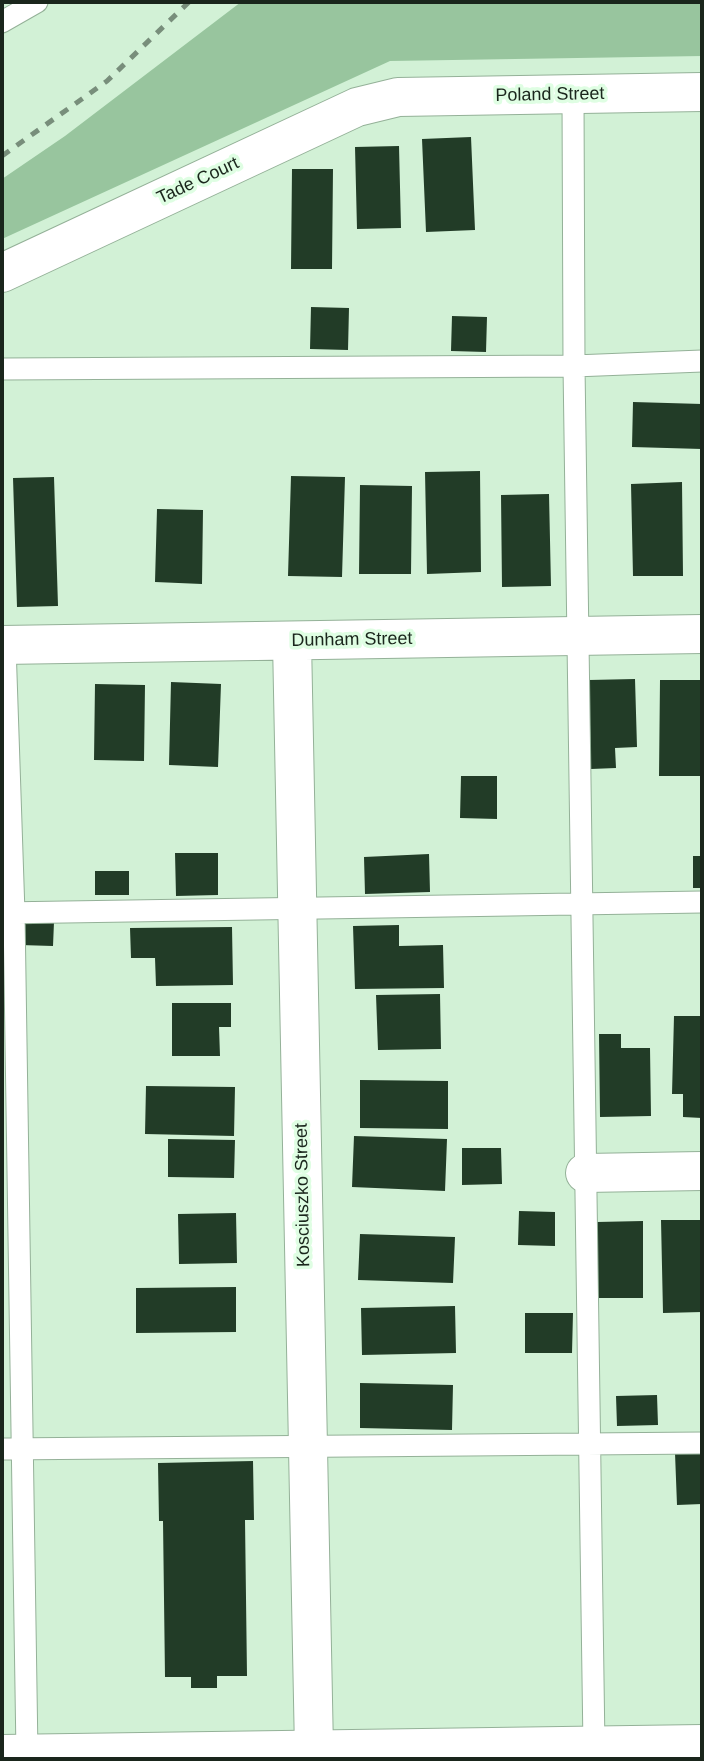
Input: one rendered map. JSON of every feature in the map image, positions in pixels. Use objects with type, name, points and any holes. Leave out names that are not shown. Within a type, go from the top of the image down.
[{"type":"street","name":"Poland Street","points":[[398,97],[702,92]]},
{"type":"street","name":"Tade Court","points":[[2,273],[357,107],[398,97]]},
{"type":"street","name":"Dunham Street","points":[[3,645],[702,634]]},
{"type":"street","name":"Kosciuszko Street","points":[[292,641],[314,1750]]},
{"type":"street","points":[[586,1173],[702,1171]]},
{"type":"street","points":[[14,1754],[196,1755],[314,1750],[702,1744]]},
{"type":"lane","points":[[2,22],[37,2]]},
{"type":"lane","points":[[573,95],[574,366],[594,1746]]},
{"type":"lane","points":[[2,369],[574,366],[702,361]]},
{"type":"lane","points":[[3,645],[8,913],[14,1754]]},
{"type":"lane","points":[[8,913],[702,902]]},
{"type":"lane","points":[[12,1449],[702,1443]]},
{"type":"green space","points":[[241,2],[702,2],[702,56],[390,61],[2,239],[2,179],[65,136]]},
{"type":"building","points":[[471,137],[475,230],[426,232],[422,139]]},
{"type":"building","points":[[399,146],[401,228],[357,229],[355,147]]},
{"type":"building","points":[[292,169],[333,169],[332,269],[291,269]]},
{"type":"building","points":[[311,307],[349,308],[348,350],[310,349]]},
{"type":"building","points":[[452,316],[487,317],[486,352],[451,351]]},
{"type":"building","points":[[633,402],[702,404],[702,449],[632,447]]},
{"type":"building","points":[[480,471],[481,572],[427,574],[425,472]]},
{"type":"building","points":[[291,476],[345,477],[342,577],[288,576]]},
{"type":"building","points":[[54,477],[58,606],[17,607],[13,478]]},
{"type":"building","points":[[682,482],[683,576],[633,576],[631,484]]},
{"type":"building","points":[[360,485],[412,486],[411,574],[359,574]]},
{"type":"building","points":[[549,494],[551,586],[502,587],[501,495]]},
{"type":"building","points":[[157,509],[203,510],[202,584],[155,582]]},
{"type":"building","points":[[635,679],[637,747],[615,748],[616,768],[591,769],[589,680]]},
{"type":"building","points":[[660,680],[702,680],[702,776],[659,776]]},
{"type":"building","points":[[171,682],[221,684],[218,767],[169,765]]},
{"type":"building","points":[[95,684],[145,685],[144,761],[94,760]]},
{"type":"building","points":[[461,776],[497,776],[497,819],[460,818]]},
{"type":"building","points":[[175,853],[218,853],[218,895],[176,896]]},
{"type":"building","points":[[429,854],[430,892],[365,894],[364,857]]},
{"type":"building","points":[[693,856],[702,856],[702,888],[693,888]]},
{"type":"building","points":[[95,871],[129,871],[129,895],[95,895]]},
{"type":"building","points":[[21,921],[54,922],[53,946],[20,945]]},
{"type":"building","points":[[399,925],[399,946],[443,945],[444,988],[355,989],[353,926]]},
{"type":"building","points":[[232,927],[233,985],[156,986],[155,958],[131,958],[130,928]]},
{"type":"building","points":[[440,994],[441,1049],[378,1050],[376,995]]},
{"type":"building","points":[[172,1003],[231,1003],[231,1027],[219,1027],[220,1056],[172,1056]]},
{"type":"building","points":[[674,1016],[702,1016],[702,1118],[683,1117],[683,1094],[672,1094]]},
{"type":"building","points":[[599,1034],[621,1034],[621,1048],[650,1048],[651,1116],[600,1117]]},
{"type":"building","points":[[360,1080],[448,1081],[448,1129],[360,1128]]},
{"type":"building","points":[[146,1086],[235,1087],[234,1136],[145,1134]]},
{"type":"building","points":[[354,1136],[447,1139],[445,1191],[352,1187]]},
{"type":"building","points":[[168,1139],[235,1140],[234,1178],[168,1177]]},
{"type":"building","points":[[462,1148],[501,1148],[502,1184],[462,1185]]},
{"type":"building","points":[[519,1211],[555,1212],[555,1246],[518,1245]]},
{"type":"building","points":[[236,1213],[237,1263],[179,1264],[178,1214]]},
{"type":"building","points":[[661,1220],[702,1220],[702,1312],[663,1313]]},
{"type":"building","points":[[643,1221],[643,1298],[598,1298],[597,1222]]},
{"type":"building","points":[[360,1234],[455,1237],[453,1283],[358,1280]]},
{"type":"building","points":[[236,1287],[236,1332],[136,1333],[136,1288]]},
{"type":"building","points":[[455,1306],[456,1353],[362,1355],[361,1308]]},
{"type":"building","points":[[525,1313],[573,1313],[572,1353],[525,1353]]},
{"type":"building","points":[[360,1383],[453,1385],[452,1430],[360,1428]]},
{"type":"building","points":[[657,1395],[658,1425],[617,1426],[616,1396]]},
{"type":"building","points":[[702,1452],[702,1504],[677,1505],[675,1453]]},
{"type":"building","points":[[253,1461],[254,1520],[245,1520],[247,1676],[217,1676],[217,1688],[191,1688],[191,1677],[165,1677],[163,1521],[159,1521],[158,1463]]},
{"type":"railway","points":[[2,156],[107,81],[189,2]]}]
